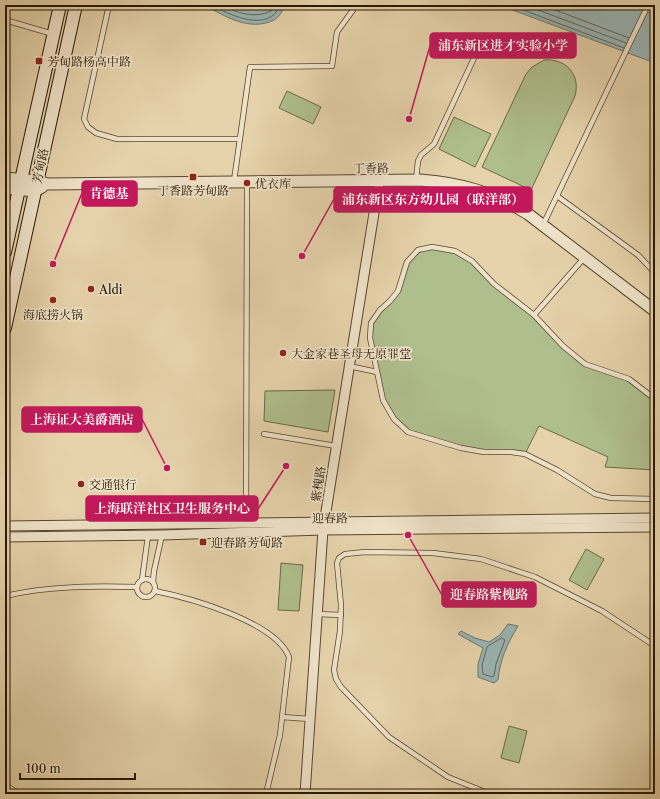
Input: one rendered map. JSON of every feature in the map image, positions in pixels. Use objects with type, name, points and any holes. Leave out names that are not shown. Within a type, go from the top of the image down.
[{"type":"main road","name":"芳甸路","points":[[5,252],[60,5]]},
{"type":"main road","name":"芳甸路","points":[[5,328],[40,185],[76,5]]},
{"type":"street","name":"丁香路","points":[[5,178],[20,184]]},
{"type":"street","name":"丁香路","points":[[5,188],[20,184],[379,182],[416,180],[444,182],[467,186],[488,192],[508,201],[543,225],[655,311]]},
{"type":"street","name":"紫槐路","points":[[305,794],[323,526],[379,182]]},
{"type":"street","name":"迎春路","points":[[5,537],[148,536],[246,533],[323,526],[655,518]]},
{"type":"street","name":"迎春路","points":[[5,526],[246,522],[323,526],[655,526]]},
{"type":"lane","points":[[109,5],[84,119],[88,127],[96,133],[117,140],[240,138]]},
{"type":"lane","points":[[234,183],[250,67],[332,66],[338,32],[353,10],[353,5]]},
{"type":"lane","points":[[543,225],[648,5]]},
{"type":"lane","points":[[5,20],[53,34]]},
{"type":"lane","points":[[416,180],[418,161],[421,155],[434,144],[475,56]]},
{"type":"lane","points":[[246,533],[247,182]]},
{"type":"lane","points":[[557,196],[638,255],[655,273]]},
{"type":"lane","points":[[655,399],[629,379],[585,364],[563,346],[534,315],[494,284],[472,261],[455,251],[432,247],[418,250],[407,262],[398,291],[380,310],[371,323],[370,338],[382,400],[394,419],[408,432],[461,448],[484,452],[525,454],[557,470],[595,494],[611,498],[655,499]]},
{"type":"lane","points":[[534,315],[585,257]]},
{"type":"lane","points":[[349,366],[377,372]]},
{"type":"lane","points":[[264,434],[336,446]]},
{"type":"lane","points":[[148,536],[142,580],[137,587],[138,593],[146,598],[152,596],[155,591],[153,582],[154,571],[162,535]]},
{"type":"lane","points":[[490,794],[448,778],[390,737],[341,687],[336,679],[334,670],[341,615],[337,563],[339,558],[345,554],[365,552],[433,553],[482,559],[535,577],[602,611],[655,646]]},
{"type":"lane","points":[[142,580],[148,579],[153,582]]},
{"type":"lane","points":[[5,596],[22,592],[90,586],[137,587]]},
{"type":"lane","points":[[155,591],[209,604],[278,640],[286,648],[289,657],[280,735],[266,794]]},
{"type":"lane","points":[[317,614],[341,615]]},
{"type":"lane","points":[[282,716],[310,719]]},
{"type":"lane","points":[[5,785],[20,794]]},
{"type":"green space","points":[[544,60],[559,62],[570,69],[576,81],[576,88],[575,96],[531,190],[482,167],[526,74],[532,67]]},
{"type":"green space","points":[[287,91],[321,107],[313,124],[279,108]]},
{"type":"green space","points":[[454,117],[491,134],[475,167],[439,149]]},
{"type":"green space","points":[[432,247],[455,251],[472,261],[494,284],[517,301],[563,346],[585,364],[629,379],[655,399],[655,470],[605,467],[608,457],[539,426],[525,454],[484,452],[408,432],[394,419],[383,400],[370,338],[371,323],[398,291],[407,262],[418,250]]},
{"type":"green space","points":[[335,390],[328,432],[264,421],[265,391]]},
{"type":"green space","points":[[586,549],[604,559],[587,590],[569,580]]},
{"type":"green space","points":[[281,563],[303,565],[299,611],[278,610]]},
{"type":"green space","points":[[509,726],[527,731],[519,763],[501,758]]},
{"type":"water","points":[[204,5],[284,5],[278,17],[274,20],[255,24],[229,18]]},
{"type":"water","points":[[499,5],[629,5],[655,15],[655,63]]},
{"type":"water","points":[[508,624],[518,626],[505,652],[500,666],[498,680],[494,683],[478,677],[478,664],[483,648],[458,634],[461,631],[475,638],[489,642],[500,635]]},
{"type":"place","name":"芳甸路杨高中路","points":[[39,61]]},
{"type":"place","name":"浦东新区进才实验小学","points":[[409,119]]},
{"type":"place","name":"丁香路芳甸路","points":[[193,177]]},
{"type":"place","name":"优衣库","points":[[247,183]]},
{"type":"place","name":"浦东新区东方幼儿园（联洋部）","points":[[302,256]]},
{"type":"place","name":"肯德基","points":[[53,264]]},
{"type":"place","name":"Aldi","points":[[91,289]]},
{"type":"place","name":"海底捞火锅","points":[[53,300]]},
{"type":"place","name":"大金家巷圣母无原罪堂","points":[[283,353]]},
{"type":"place","name":"上海联洋社区卫生服务中心","points":[[286,466]]},
{"type":"place","name":"上海证大美爵酒店","points":[[167,468]]},
{"type":"place","name":"交通银行","points":[[81,484]]},
{"type":"place","name":"迎春路紫槐路","points":[[408,535]]},
{"type":"place","name":"迎春路芳甸路","points":[[203,542]]}]
